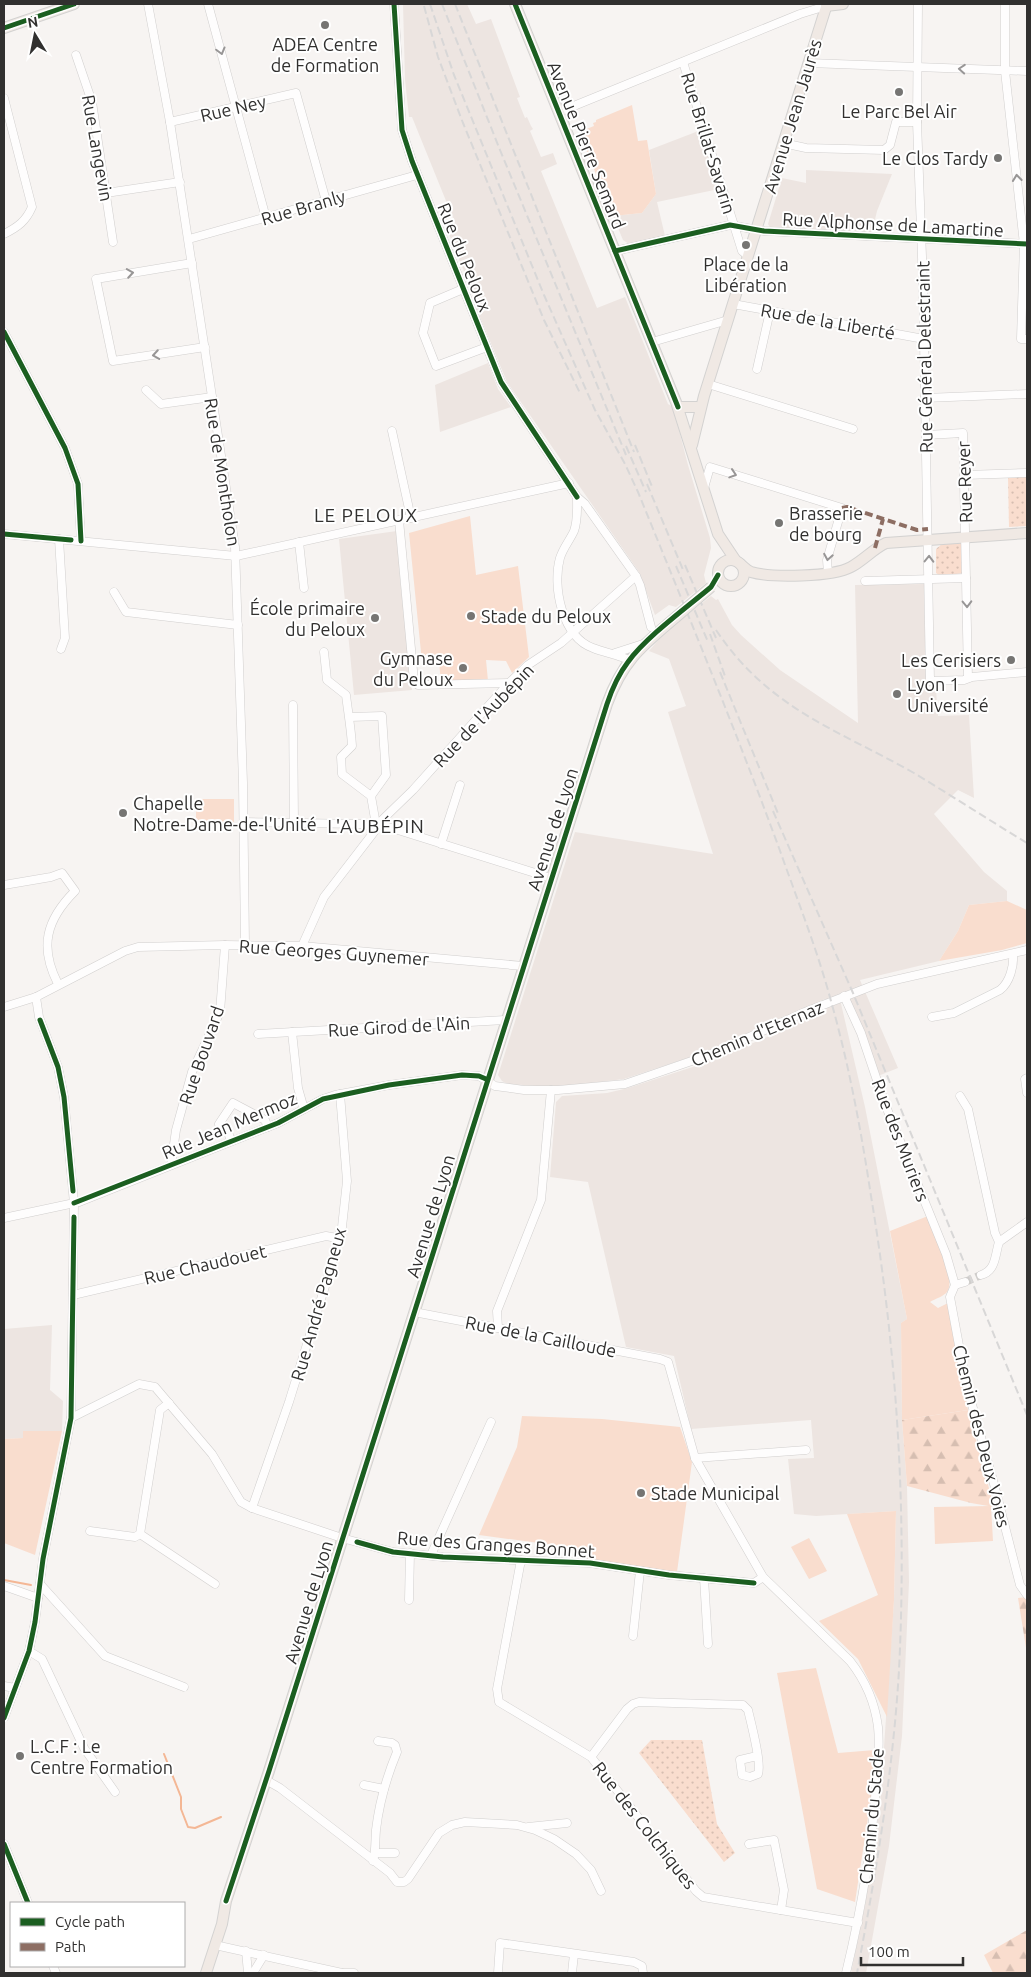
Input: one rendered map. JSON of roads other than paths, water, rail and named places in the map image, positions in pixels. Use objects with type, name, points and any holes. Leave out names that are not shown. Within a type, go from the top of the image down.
[{"type":"main road","points":[[4,28],[74,4]]},
{"type":"main road","name":"Avenue Pierre Semard","points":[[515,4],[678,407],[691,448]]},
{"type":"main road","points":[[827,5],[843,4]]},
{"type":"main road","name":"Avenue Jean Jaurès","points":[[719,571],[721,558],[718,534],[691,448],[693,434],[827,5]]},
{"type":"main road","name":"Avenue Jean Jaurès","points":[[684,424],[704,396]]},
{"type":"main road","points":[[678,407],[697,407]]},
{"type":"main road","points":[[778,576],[752,572],[737,562],[728,560],[719,571],[724,584],[733,585],[740,581],[778,576],[836,573],[850,568],[875,548],[886,543],[1027,533]]},
{"type":"main road","name":"Avenue Jean Jaurès","points":[[718,534],[737,562]]},
{"type":"main road","points":[[737,562],[743,572],[740,581]]},
{"type":"main road","name":"Avenue de Lyon","points":[[206,1973],[222,1924],[226,1901],[266,1780],[486,1079],[607,704],[614,686],[629,660],[646,642],[711,587],[719,571]]},
{"type":"main road","name":"Avenue de Lyon","points":[[711,587],[724,584]]},
{"type":"street","name":"Rue de Montholon","points":[[148,4],[180,182],[236,556],[244,822],[245,945]]},
{"type":"street","points":[[208,4],[266,218]]},
{"type":"street","name":"Rue du Peloux","points":[[394,4],[402,130],[486,347],[504,388],[577,497],[585,504],[636,576],[651,627]]},
{"type":"street","name":"Rue Général Delestraint","points":[[918,4],[917,122],[922,240],[930,681],[968,678]]},
{"type":"street","points":[[1005,4],[1005,71],[1026,244],[1024,339]]},
{"type":"street","points":[[558,112],[800,14],[827,5]]},
{"type":"street","name":"Rue Langevin","points":[[76,55],[92,102],[113,242]]},
{"type":"street","name":"Rue Brillat-Savarin","points":[[683,62],[742,251],[748,256]]},
{"type":"street","points":[[808,63],[1027,71]]},
{"type":"street","name":"Rue Ney","points":[[170,122],[296,94],[326,200]]},
{"type":"street","points":[[4,98],[32,207],[27,219],[18,227],[4,234]]},
{"type":"street","points":[[783,143],[806,148],[884,150],[890,145],[896,122],[917,122]]},
{"type":"street","name":"Rue Branly","points":[[188,239],[418,175]]},
{"type":"street","points":[[106,193],[180,182]]},
{"type":"street","points":[[615,251],[734,224]]},
{"type":"street","name":"Rue Alphonse de Lamartine","points":[[734,224],[757,229],[922,240],[1026,244]]},
{"type":"street","points":[[192,263],[96,279],[113,361],[204,347]]},
{"type":"street","points":[[463,289],[430,303],[423,333],[436,366],[486,347]]},
{"type":"street","name":"Rue de la Liberté","points":[[733,304],[924,339]]},
{"type":"street","points":[[757,369],[770,311]]},
{"type":"street","points":[[652,342],[728,320]]},
{"type":"street","points":[[4,332],[65,448],[78,484],[82,541]]},
{"type":"street","points":[[708,384],[853,429]]},
{"type":"street","points":[[146,390],[161,404],[212,397]]},
{"type":"street","points":[[925,398],[1027,394]]},
{"type":"street","points":[[392,431],[411,518]]},
{"type":"street","name":"Rue Reyer","points":[[926,435],[963,433],[968,678]]},
{"type":"street","points":[[703,490],[710,467],[842,508],[827,560],[828,573]]},
{"type":"street","points":[[964,476],[1027,472]]},
{"type":"street","points":[[4,534],[236,556],[569,483]]},
{"type":"street","points":[[577,497],[578,516],[574,531],[559,559],[558,582],[563,616],[572,633],[581,642],[592,648],[615,653],[629,660]]},
{"type":"street","points":[[399,520],[414,681],[418,685],[509,683]]},
{"type":"street","points":[[59,539],[65,638],[61,649]]},
{"type":"street","points":[[299,542],[304,588]]},
{"type":"street","name":"Rue de l'Aubépin","points":[[302,946],[324,897],[376,824],[413,790],[509,683],[528,665],[561,643],[636,576]]},
{"type":"street","points":[[865,581],[966,578]]},
{"type":"street","points":[[114,592],[126,612],[238,625]]},
{"type":"street","points":[[615,653],[646,642]]},
{"type":"street","points":[[324,652],[327,680],[346,695],[350,717],[352,746],[341,757],[342,774],[370,796],[376,824]]},
{"type":"street","points":[[968,678],[1027,672]]},
{"type":"street","points":[[293,705],[294,823]]},
{"type":"street","points":[[350,717],[382,716],[386,776],[370,796]]},
{"type":"street","points":[[441,844],[460,785]]},
{"type":"street","points":[[244,822],[376,824],[551,878]]},
{"type":"street","points":[[4,885],[51,877],[62,873],[75,891],[62,904],[49,930],[46,949],[52,972],[58,984]]},
{"type":"street","name":"Rue Bouvard","points":[[171,1165],[176,1130],[192,1072],[220,1012],[225,945]]},
{"type":"street","name":"Rue Georges Guynemer","points":[[4,1007],[36,997],[90,968],[125,951],[138,947],[302,946],[523,966]]},
{"type":"street","name":"Chemin d'Eternaz","points":[[486,1079],[496,1086],[524,1090],[551,1090],[625,1084],[709,1055],[844,996],[886,982],[1027,950]]},
{"type":"street","points":[[932,1017],[954,1013],[1000,990],[1006,985],[1013,963],[1013,954]]},
{"type":"street","name":"Rue des Muriers","points":[[844,996],[861,1033],[885,1104],[946,1254],[955,1285]]},
{"type":"street","points":[[4,1718],[29,1651],[43,1559],[72,1418],[74,1203],[64,1096],[58,1067],[39,1017],[36,997]]},
{"type":"street","name":"Rue Girod de l'Ain","points":[[258,1034],[506,1020]]},
{"type":"street","points":[[292,1032],[298,1088],[304,1109]]},
{"type":"street","name":"Rue Jean Mermoz","points":[[4,1218],[74,1203],[268,1127],[322,1099],[389,1085],[462,1075],[479,1076],[486,1079]]},
{"type":"street","points":[[1027,1078],[1025,1079],[1027,1093]]},
{"type":"street","points":[[498,1328],[497,1311],[541,1200],[551,1090]]},
{"type":"street","name":"Rue André Pagneux","points":[[252,1508],[289,1402],[336,1251],[337,1238],[342,1227],[347,1181],[340,1094]]},
{"type":"street","points":[[960,1096],[968,1110],[995,1233],[999,1242],[993,1267],[987,1273],[980,1275]]},
{"type":"street","points":[[231,1141],[228,1132],[219,1124],[233,1103],[265,1120],[268,1127]]},
{"type":"street","points":[[999,1242],[1027,1222]]},
{"type":"street","name":"Rue Chaudouet","points":[[73,1295],[326,1236],[337,1238]]},
{"type":"street","points":[[955,1285],[965,1282]]},
{"type":"street","name":"Chemin des Deux Voies","points":[[955,1285],[950,1297],[966,1383],[1020,1585],[1027,1595]]},
{"type":"street","name":"Rue de la Cailloude","points":[[414,1312],[668,1362]]},
{"type":"street","name":"Chemin du Stade","points":[[668,1362],[695,1458],[763,1577],[850,1661],[861,1675],[872,1703],[878,1728],[876,1787],[858,1923],[846,1973]]},
{"type":"street","points":[[72,1418],[139,1384],[148,1384],[155,1387],[212,1454],[240,1502],[252,1508]]},
{"type":"street","points":[[140,1534],[160,1410],[170,1403]]},
{"type":"street","points":[[431,1555],[491,1422]]},
{"type":"street","points":[[695,1458],[806,1450]]},
{"type":"street","name":"Rue des Granges Bonnet","points":[[252,1508],[342,1538],[393,1552],[590,1563],[640,1571],[754,1583],[763,1577]]},
{"type":"street","points":[[90,1531],[135,1537],[140,1534]]},
{"type":"street","points":[[140,1534],[215,1584]]},
{"type":"street","points":[[409,1600],[410,1553]]},
{"type":"street","name":"Rue des Colchiques","points":[[522,1560],[497,1689],[498,1702],[591,1757],[696,1891],[704,1897],[858,1923]]},
{"type":"street","points":[[633,1636],[640,1571]]},
{"type":"street","points":[[704,1578],[708,1644]]},
{"type":"street","points":[[40,1584],[105,1656],[184,1687]]},
{"type":"street","points":[[4,1586],[38,1598]]},
{"type":"street","points":[[29,1651],[42,1659],[84,1748],[115,1792]]},
{"type":"street","points":[[4,1686],[15,1688]]},
{"type":"street","points":[[591,1757],[628,1709],[633,1704],[639,1702],[743,1705],[748,1710],[757,1756]]},
{"type":"street","points":[[373,1861],[376,1852],[376,1830],[384,1789],[397,1752],[395,1745],[392,1743],[378,1741]]},
{"type":"street","points":[[266,1780],[280,1788],[390,1873],[397,1882],[404,1882],[415,1870],[439,1833],[452,1825],[465,1822],[517,1825],[554,1839],[576,1854],[591,1870],[601,1890]]},
{"type":"street","points":[[364,1785],[384,1789]]},
{"type":"street","points":[[524,1827],[568,1823]]},
{"type":"street","points":[[749,1844],[774,1840],[784,1890],[781,1910]]},
{"type":"street","points":[[4,1844],[28,1902]]},
{"type":"street","points":[[376,1852],[395,1853]]},
{"type":"street","points":[[498,1973],[500,1943],[634,1962],[642,1966],[643,1973]]},
{"type":"street","points":[[215,1945],[343,1973],[354,1973]]},
{"type":"street","points":[[246,1951],[248,1973]]},
{"type":"street","points":[[572,1973],[574,1954]]},
{"type":"street","points":[[254,1973],[264,1955]]},
{"type":"waterway","points":[[4,1580],[31,1585]]},
{"type":"waterway","points":[[164,1754],[181,1797],[181,1809],[188,1827],[195,1828],[221,1817]]},
{"type":"tunnel","points":[[965,1282],[981,1275]]},
{"type":"railway","points":[[430,4],[454,75],[544,295],[595,410],[638,492],[728,714],[813,943],[831,1001],[849,1073],[867,1171],[887,1314],[898,1432],[902,1551],[899,1670],[893,1746],[877,1860],[857,1973]]},
{"type":"railway","points":[[442,4],[626,455]]},
{"type":"railway","points":[[455,4],[634,452]]},
{"type":"railway","points":[[424,6],[438,57],[463,123],[544,320],[580,393]]},
{"type":"railway","points":[[635,445],[653,489]]},
{"type":"railway","points":[[626,446],[646,492]]},
{"type":"railway","points":[[647,484],[684,572]]},
{"type":"railway","points":[[685,565],[716,638]]},
{"type":"railway","points":[[676,566],[708,642]]},
{"type":"railway","points":[[716,630],[737,657],[758,679],[781,698],[806,715],[914,773],[1027,843]]},
{"type":"railway","points":[[710,634],[726,679]]},
{"type":"railway","points":[[720,672],[779,816]]},
{"type":"railway","points":[[773,811],[853,993],[1027,1415]]},
{"type":"place","name":"ADEA Centre de Formation","points":[[325,25]]},
{"type":"place","name":"Le Parc Bel Air","points":[[899,92]]},
{"type":"place","name":"Le Clos Tardy","points":[[998,158]]},
{"type":"place","name":"Place de la Libération","points":[[746,245]]},
{"type":"place","name":"Brasserie de bourg","points":[[779,523]]},
{"type":"place","name":"Stade du Peloux","points":[[471,616]]},
{"type":"place","name":"École primaire du Peloux","points":[[375,618]]},
{"type":"place","name":"Les Cerisiers","points":[[1011,660]]},
{"type":"place","name":"Gymnase du Peloux","points":[[463,668]]},
{"type":"place","name":"Lyon 1 Université","points":[[897,694]]},
{"type":"place","name":"Chapelle Notre-Dame-de-l'Unité","points":[[123,813]]},
{"type":"place","name":"Stade Municipal","points":[[641,1493]]},
{"type":"place","name":"L.C.F : Le Centre Formation","points":[[20,1756]]},
{"type":"district","name":"LE PELOUX","points":[[366,515]]},
{"type":"district","name":"L'AUBÉPIN","points":[[376,826]]}]
